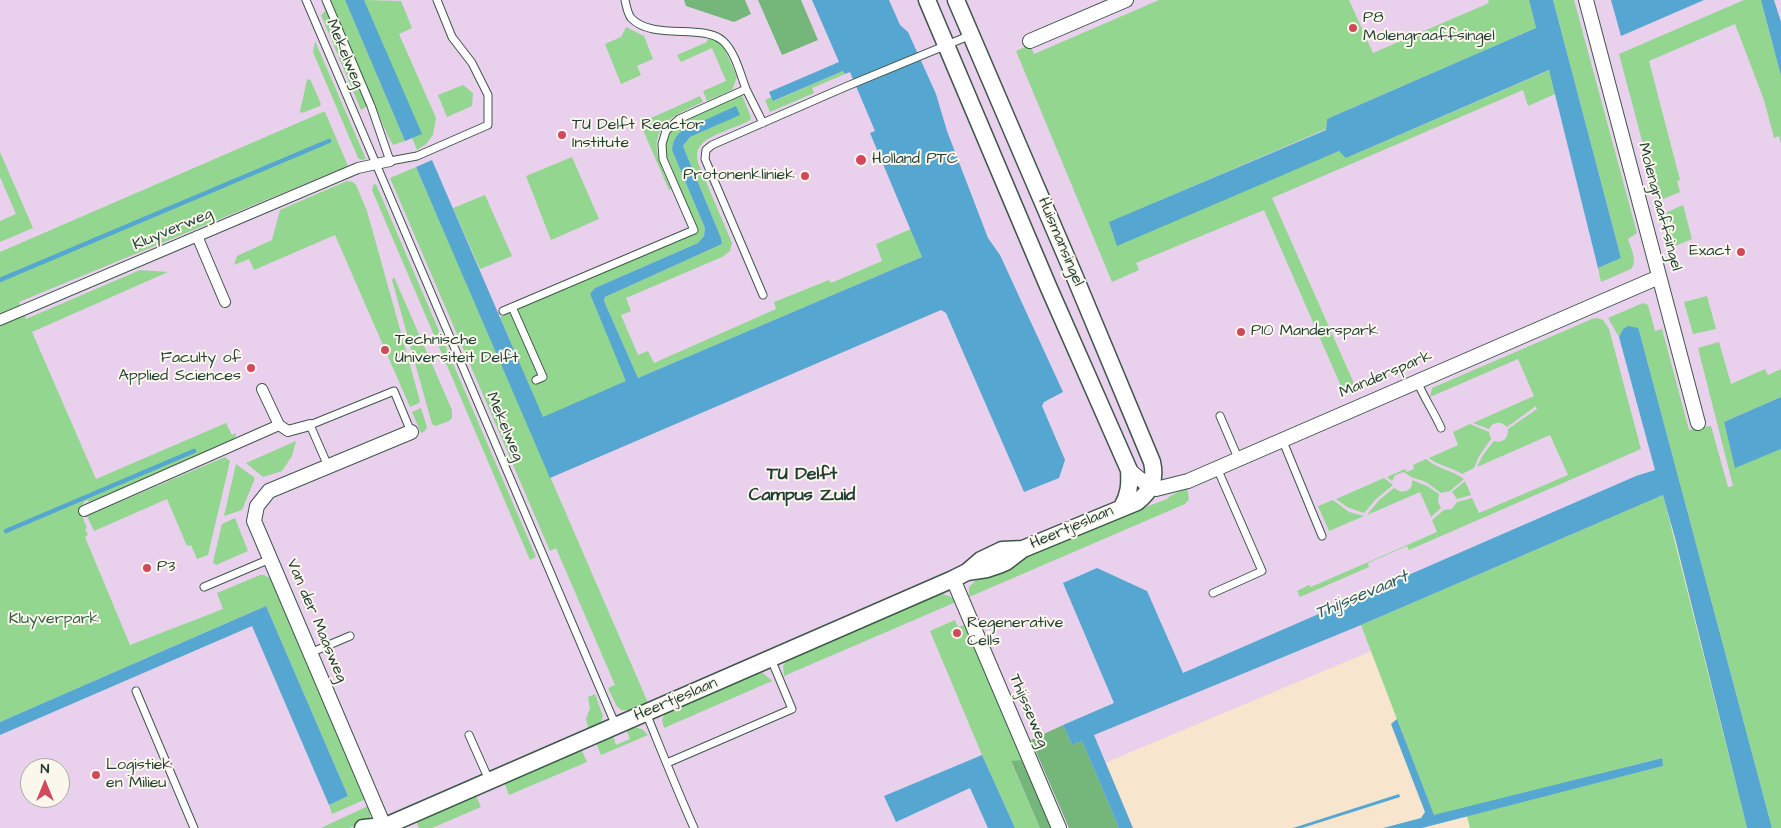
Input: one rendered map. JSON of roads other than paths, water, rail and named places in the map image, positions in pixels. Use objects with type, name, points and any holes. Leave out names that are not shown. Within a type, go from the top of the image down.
[{"type":"street","name":"Huismansingel","points":[[927,0],[1052,295],[1129,470]]},
{"type":"street","name":"Huismansingel","points":[[956,0],[1152,462],[1154,476],[1151,488]]},
{"type":"street","points":[[1030,41],[1126,0]]},
{"type":"street","name":"Molengraaffsingel","points":[[1586,0],[1698,423]]},
{"type":"street","name":"Kluyverweg","points":[[0,320],[358,168],[390,161]]},
{"type":"street","points":[[197,236],[225,302]]},
{"type":"street","name":"Manderspark","points":[[1151,488],[1161,489],[1217,468],[1659,277]]},
{"type":"street","points":[[262,389],[279,425],[288,431],[310,425]]},
{"type":"street","points":[[84,511],[279,425]]},
{"type":"street","name":"Van der Maasweg","points":[[382,827],[254,521],[257,506],[269,491],[411,432]]},
{"type":"street","points":[[1129,470],[1151,488]]},
{"type":"street","name":"Heertjeslaan","points":[[1122,508],[1128,496],[1130,484],[1129,470]]},
{"type":"street","name":"Heertjeslaan","points":[[362,828],[382,827],[960,576],[1006,562],[1023,550],[1137,502],[1151,488]]},
{"type":"street","name":"Thijsseweg","points":[[960,576],[1060,828]]},
{"type":"lane","name":"Mekelweg","points":[[306,0],[616,726]]},
{"type":"lane","points":[[326,0],[371,106],[390,161],[417,156],[488,125],[488,95],[472,63],[452,37],[436,0]]},
{"type":"lane","points":[[625,0],[630,17],[647,28],[706,34],[722,40],[731,52],[746,89],[763,123]]},
{"type":"lane","points":[[763,295],[706,159],[706,150],[712,145],[845,87],[971,35]]},
{"type":"lane","points":[[503,311],[694,230],[663,159],[662,144],[666,131],[679,119],[746,89]]},
{"type":"lane","points":[[512,307],[544,377],[536,380]]},
{"type":"lane","points":[[1417,381],[1441,428]]},
{"type":"lane","name":"Van der Maasweg","points":[[310,425],[394,390],[411,432]]},
{"type":"lane","points":[[1220,416],[1238,458]]},
{"type":"lane","points":[[310,425],[328,466]]},
{"type":"lane","points":[[1282,439],[1322,536]]},
{"type":"lane","points":[[1213,593],[1262,571],[1217,468]]},
{"type":"lane","points":[[204,587],[270,559]]},
{"type":"lane","points":[[310,653],[350,636]]},
{"type":"lane","points":[[667,763],[792,709],[771,659]]},
{"type":"lane","points":[[136,691],[194,828]]},
{"type":"lane","points":[[646,713],[667,763],[670,776],[694,828]]},
{"type":"lane","points":[[469,735],[489,781]]},
{"type":"water","points":[[345,0],[364,0],[422,134],[405,141]]},
{"type":"water","points":[[812,0],[889,0],[900,25],[908,32],[936,94],[947,131],[988,238],[1000,255],[1063,392],[1044,402],[1042,406],[1065,460],[1059,478],[1024,492],[946,313],[941,310],[550,478],[416,167],[432,160],[543,417],[626,381],[590,294],[595,288],[698,243],[704,236],[705,228],[672,150],[673,144],[683,130],[736,106],[740,115],[690,137],[683,146],[722,244],[605,297],[604,301],[638,378],[922,257],[870,133],[875,131],[850,72],[845,74],[843,71],[773,101],[769,92],[839,62]]},
{"type":"water","points":[[1529,0],[1553,0],[1621,258],[1598,268],[1549,70],[1346,158],[1339,151],[1117,246],[1109,222],[1326,130],[1327,119],[1536,28]]},
{"type":"water","points":[[1611,0],[1704,0],[1621,36]]},
{"type":"water","points":[[1761,0],[1774,0],[1781,22],[1781,76]]},
{"type":"water","name":"Thijssevaart","points":[[1628,326],[1638,328],[1641,338],[1772,828],[1747,828],[1663,495],[1361,625],[1094,735],[1133,828],[1119,828],[1082,741],[1072,745],[1063,725],[1114,703],[1063,583],[1097,568],[1147,591],[1183,673],[1636,476],[1655,470],[1619,337],[1623,329]]},
{"type":"water","points":[[1781,397],[1781,449],[1735,468],[1724,422]]},
{"type":"water","points":[[266,606],[348,796],[329,805],[252,626],[0,735],[0,722]]},
{"type":"water","points":[[1397,719],[1434,815],[1662,758],[1663,766],[1422,828],[1383,828],[1421,818],[1425,812],[1391,724]]},
{"type":"water","points":[[982,755],[1015,828],[988,828],[970,788],[896,822],[884,796]]},
{"type":"water","points":[[1399,794],[1400,797],[1302,828],[1293,828]]},
{"type":"waterway","points":[[0,280],[329,141]]},
{"type":"waterway","points":[[6,531],[194,451]]},
{"type":"place","name":"P8 Molengraaffsingel","points":[[1353,28]]},
{"type":"place","name":"TU Delft Reactor Institute","points":[[562,135]]},
{"type":"place","name":"Holland PTC","points":[[861,160]]},
{"type":"place","name":"Protonenkliniek","points":[[805,176]]},
{"type":"place","name":"Exact","points":[[1741,252]]},
{"type":"place","name":"P10 Manderspark","points":[[1241,332]]},
{"type":"place","name":"Technische Universiteit Delft","points":[[385,350]]},
{"type":"place","name":"Faculty of Applied Sciences","points":[[251,368]]},
{"type":"place","name":"P3","points":[[147,568]]},
{"type":"place","name":"Regenerative Cells","points":[[957,633]]},
{"type":"place","name":"Logistiek en Milieu","points":[[96,775]]},
{"type":"district","name":"TU Delft Campus Zuid","points":[[802,485]]},
{"type":"park label","name":"Kluyverpark","points":[[54,620]]}]
